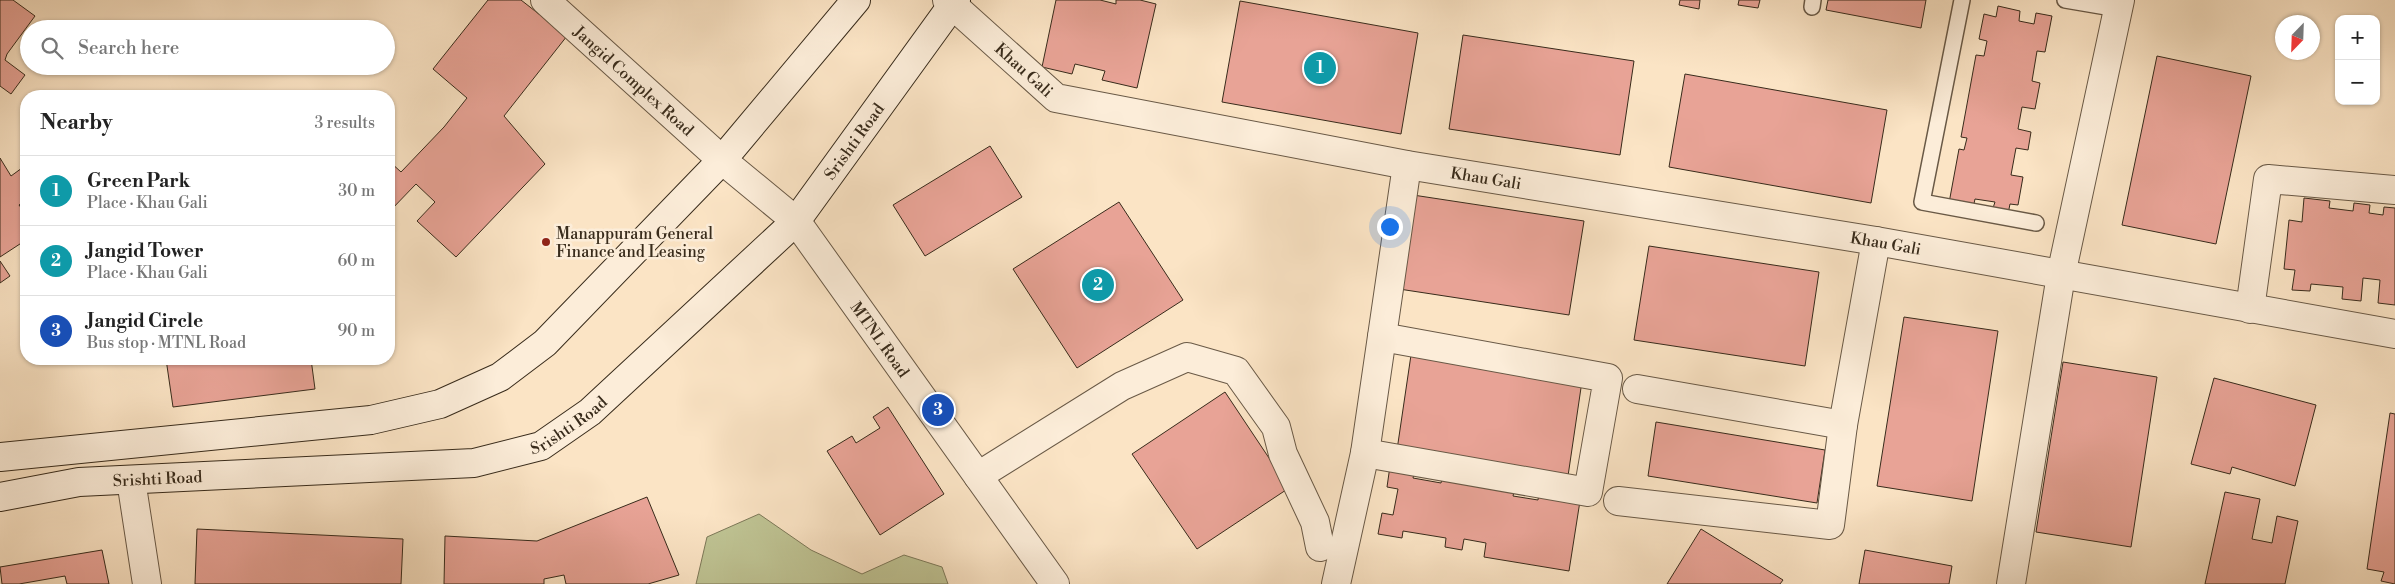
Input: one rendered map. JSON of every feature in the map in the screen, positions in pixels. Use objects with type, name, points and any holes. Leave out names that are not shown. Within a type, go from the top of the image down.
[{"type":"street","name":"Jangid Complex Road","points":[[545,0],[722,160]]},
{"type":"street","points":[[0,457],[371,420],[440,404],[500,378],[545,343],[722,160],[856,0]]},
{"type":"street","name":"Khau Gali","points":[[952,2],[1056,98],[1407,165],[1876,241],[2061,276],[2395,334]]},
{"type":"street","name":"Srishti Road","points":[[0,497],[79,482],[474,463],[541,446],[590,412],[796,221],[952,2]]},
{"type":"street","points":[[2011,584],[2061,276],[2119,5]]},
{"type":"street","name":"MTNL Road","points":[[722,160],[796,221],[1055,584]]},
{"type":"street","points":[[1336,584],[1366,453],[1407,165]]},
{"type":"street","points":[[2250,309],[2268,179],[2395,190]]},
{"type":"street","points":[[1618,500],[1830,525],[1844,425],[1876,241]]},
{"type":"street","points":[[1366,453],[1588,492],[1608,378],[1382,337]]},
{"type":"street","points":[[978,476],[1122,386],[1187,357],[1236,371],[1276,427],[1283,454],[1315,522],[1320,547]]},
{"type":"street","points":[[1637,389],[1844,425]]},
{"type":"street","points":[[132,480],[147,584]]},
{"type":"lane","points":[[1962,0],[1922,202],[2036,223]]},
{"type":"lane","points":[[2065,0],[2119,5]]},
{"type":"green space","points":[[759,514],[811,550],[862,574],[904,555],[942,567],[948,584],[696,584],[707,537]]},
{"type":"building","points":[[0,0],[13,0],[35,16],[32,20],[20,20],[20,36],[7,54],[5,60],[20,71],[20,75],[25,75],[11,94],[0,86]]},
{"type":"building","points":[[488,0],[521,0],[567,36],[504,116],[545,164],[456,257],[417,221],[435,202],[416,184],[395,206],[395,166],[401,172],[444,127],[467,98],[433,69]]},
{"type":"building","points":[[1056,0],[1100,0],[1116,4],[1116,0],[1140,0],[1156,4],[1137,88],[1102,80],[1105,71],[1075,64],[1072,74],[1042,67]]},
{"type":"building","points":[[1680,0],[1700,0],[1699,9],[1679,5]]},
{"type":"building","points":[[1739,0],[1760,0],[1758,8],[1738,5]]},
{"type":"building","points":[[1828,0],[1926,0],[1921,28],[1826,10]]},
{"type":"building","points":[[1240,1],[1418,33],[1401,134],[1222,102]]},
{"type":"building","points":[[1998,6],[2020,11],[2019,21],[2034,24],[2036,13],[2052,16],[2045,52],[2037,51],[2032,81],[2040,83],[2035,109],[2022,107],[2018,129],[2031,132],[2028,150],[2016,148],[2011,175],[2023,177],[2018,205],[2010,204],[2008,214],[1992,211],[1995,202],[1975,199],[1973,208],[1949,203],[1959,149],[1964,150],[1967,138],[1961,137],[1976,55],[1984,56],[1987,41],[1979,39],[1984,14],[1996,17]]},
{"type":"building","points":[[1463,35],[1634,61],[1620,155],[1449,129]]},
{"type":"building","points":[[2157,56],[2251,76],[2216,244],[2122,225]]},
{"type":"building","points":[[1685,74],[1887,110],[1871,203],[1669,167]]},
{"type":"building","points":[[990,146],[1022,197],[925,256],[893,205]]},
{"type":"building","points":[[0,158],[11,176],[20,169],[20,244],[0,257]]},
{"type":"building","points":[[1413,195],[1584,221],[1569,315],[1399,289]]},
{"type":"building","points":[[2304,198],[2330,201],[2329,208],[2353,211],[2354,203],[2370,205],[2369,213],[2383,215],[2384,207],[2395,208],[2395,305],[2378,303],[2380,280],[2363,278],[2361,301],[2342,299],[2343,287],[2311,284],[2310,291],[2292,290],[2295,270],[2284,269],[2289,220],[2302,222]]},
{"type":"building","points":[[1119,202],[1183,300],[1077,368],[1013,269]]},
{"type":"building","points":[[1649,246],[1819,272],[1805,366],[1634,340]]},
{"type":"building","points":[[0,261],[10,276],[0,283]]},
{"type":"building","points":[[1904,317],[1998,331],[1972,501],[1877,486]]},
{"type":"building","points":[[1411,355],[1582,381],[1568,476],[1397,450]]},
{"type":"building","points":[[2063,362],[2157,377],[2131,547],[2036,532]]},
{"type":"building","points":[[167,365],[312,365],[315,389],[173,407]]},
{"type":"building","points":[[2214,378],[2316,405],[2295,486],[2232,467],[2230,474],[2191,464]]},
{"type":"building","points":[[1225,392],[1289,488],[1197,549],[1132,454]]},
{"type":"building","points":[[888,407],[944,494],[880,535],[827,451],[852,436],[856,443],[880,428],[873,417]]},
{"type":"building","points":[[2390,413],[2395,414],[2395,584],[2381,581],[2384,572],[2367,569]]},
{"type":"building","points":[[1656,422],[1825,450],[1817,503],[1648,476]]},
{"type":"building","points":[[1390,466],[1415,470],[1413,478],[1441,483],[1442,479],[1514,492],[1513,496],[1538,500],[1539,493],[1580,501],[1569,571],[1484,557],[1486,543],[1464,539],[1462,550],[1445,547],[1446,538],[1403,531],[1402,538],[1378,534],[1382,513],[1393,515],[1398,489],[1387,487]]},
{"type":"building","points":[[2225,492],[2260,499],[2252,539],[2272,543],[2277,516],[2298,521],[2285,584],[2205,584]]},
{"type":"building","points":[[647,497],[679,575],[648,584],[566,584],[564,575],[544,579],[544,584],[444,584],[445,536],[537,541]]},
{"type":"building","points":[[197,529],[403,539],[401,584],[195,584]]},
{"type":"building","points":[[1701,529],[1783,580],[1780,584],[1667,584]]},
{"type":"building","points":[[102,550],[109,584],[67,584],[65,576],[19,584],[2,584],[0,567]]},
{"type":"building","points":[[1865,550],[1952,566],[1949,584],[1859,584]]},
{"type":"place","name":"Green Park","points":[[1320,68]]},
{"type":"place","name":"Manappuram General Finance and Leasing","points":[[546,242]]},
{"type":"place","name":"Jangid Tower","points":[[1098,285]]},
{"type":"place","name":"Jangid Circle","points":[[938,410]]}]
